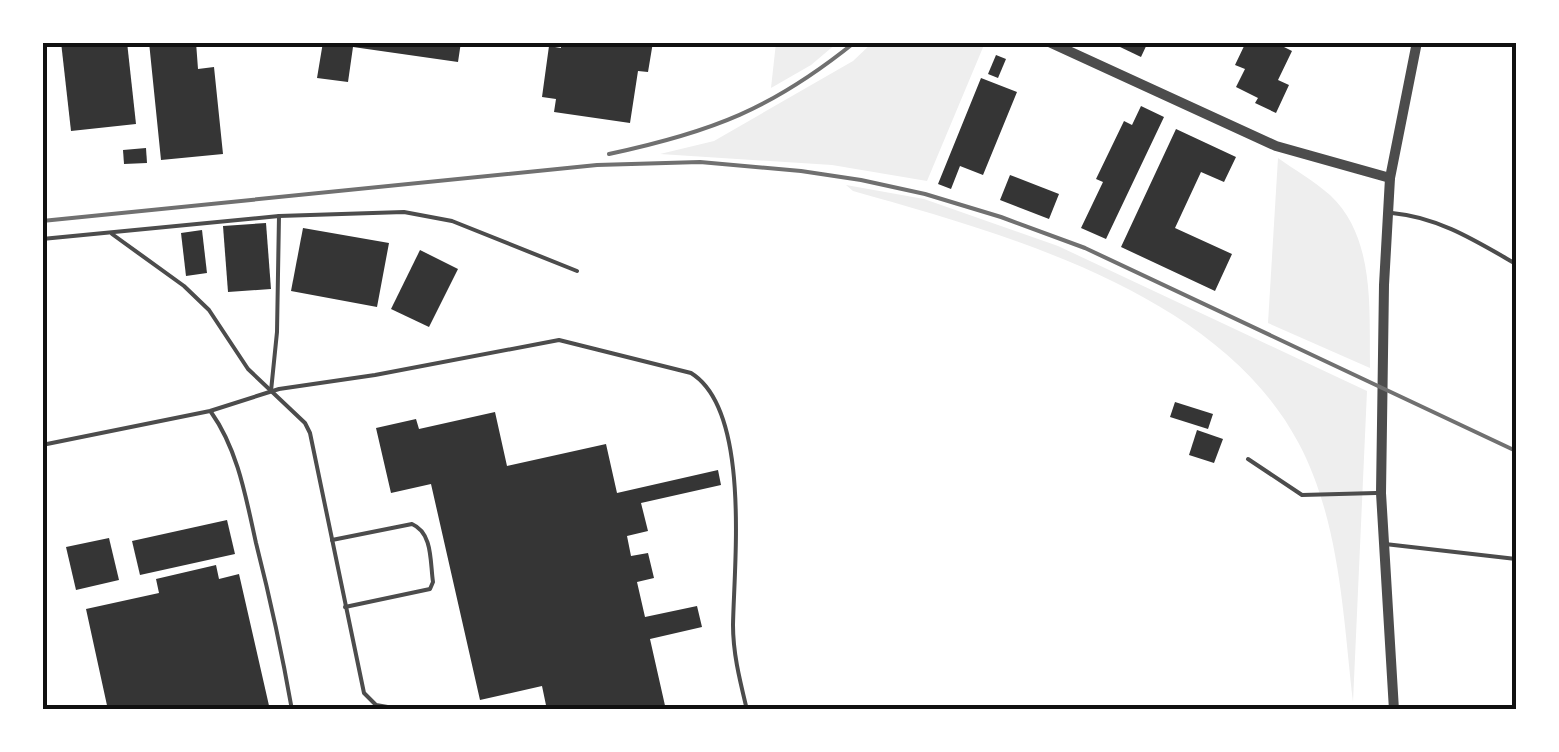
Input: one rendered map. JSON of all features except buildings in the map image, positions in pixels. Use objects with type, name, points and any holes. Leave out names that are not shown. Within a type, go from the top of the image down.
[{"type":"street","points":[[1049,42],[1276,146],[1390,178]]},
{"type":"street","points":[[1394,710],[1381,493],[1387,212],[1417,42]]},
{"type":"lane","points":[[1387,212],[1418,215],[1446,226],[1516,264]]},
{"type":"lane","points":[[42,239],[279,216],[426,214],[577,271]]},
{"type":"lane","points":[[271,392],[278,332],[279,216]]},
{"type":"lane","points":[[112,234],[184,286],[209,310],[248,369],[296,413],[310,434],[364,694],[376,705],[406,710]]},
{"type":"lane","points":[[42,445],[210,411],[271,392],[558,340],[691,373],[701,379],[714,400],[732,446],[738,555],[733,626],[736,663],[747,710]]},
{"type":"lane","points":[[210,411],[225,432],[244,492],[280,638],[292,710]]},
{"type":"lane","points":[[1248,459],[1302,495],[1381,493]]},
{"type":"lane","points":[[332,540],[412,524],[422,528],[427,537],[433,582],[430,589],[345,607]]},
{"type":"lane","points":[[1385,544],[1516,559]]},
{"type":"shaded area","points":[[776,42],[837,43],[811,65],[771,88]]},
{"type":"shaded area","points":[[872,43],[984,45],[927,181],[832,165],[660,154],[714,141],[853,61]]},
{"type":"shaded area","points":[[1278,158],[1330,195],[1356,232],[1367,276],[1370,368],[1268,323]]},
{"type":"shaded area","points":[[846,185],[924,199],[1058,246],[1367,391],[1353,702],[1338,569],[1323,503],[1298,442],[1262,390],[1216,346],[1162,308],[1102,276],[1040,250],[853,191]]},
{"type":"railway","points":[[609,154],[679,137],[740,115],[796,85],[855,42]]},
{"type":"railway","points":[[42,221],[597,165],[700,162],[861,180],[1001,217],[1085,248],[1516,451]]}]
